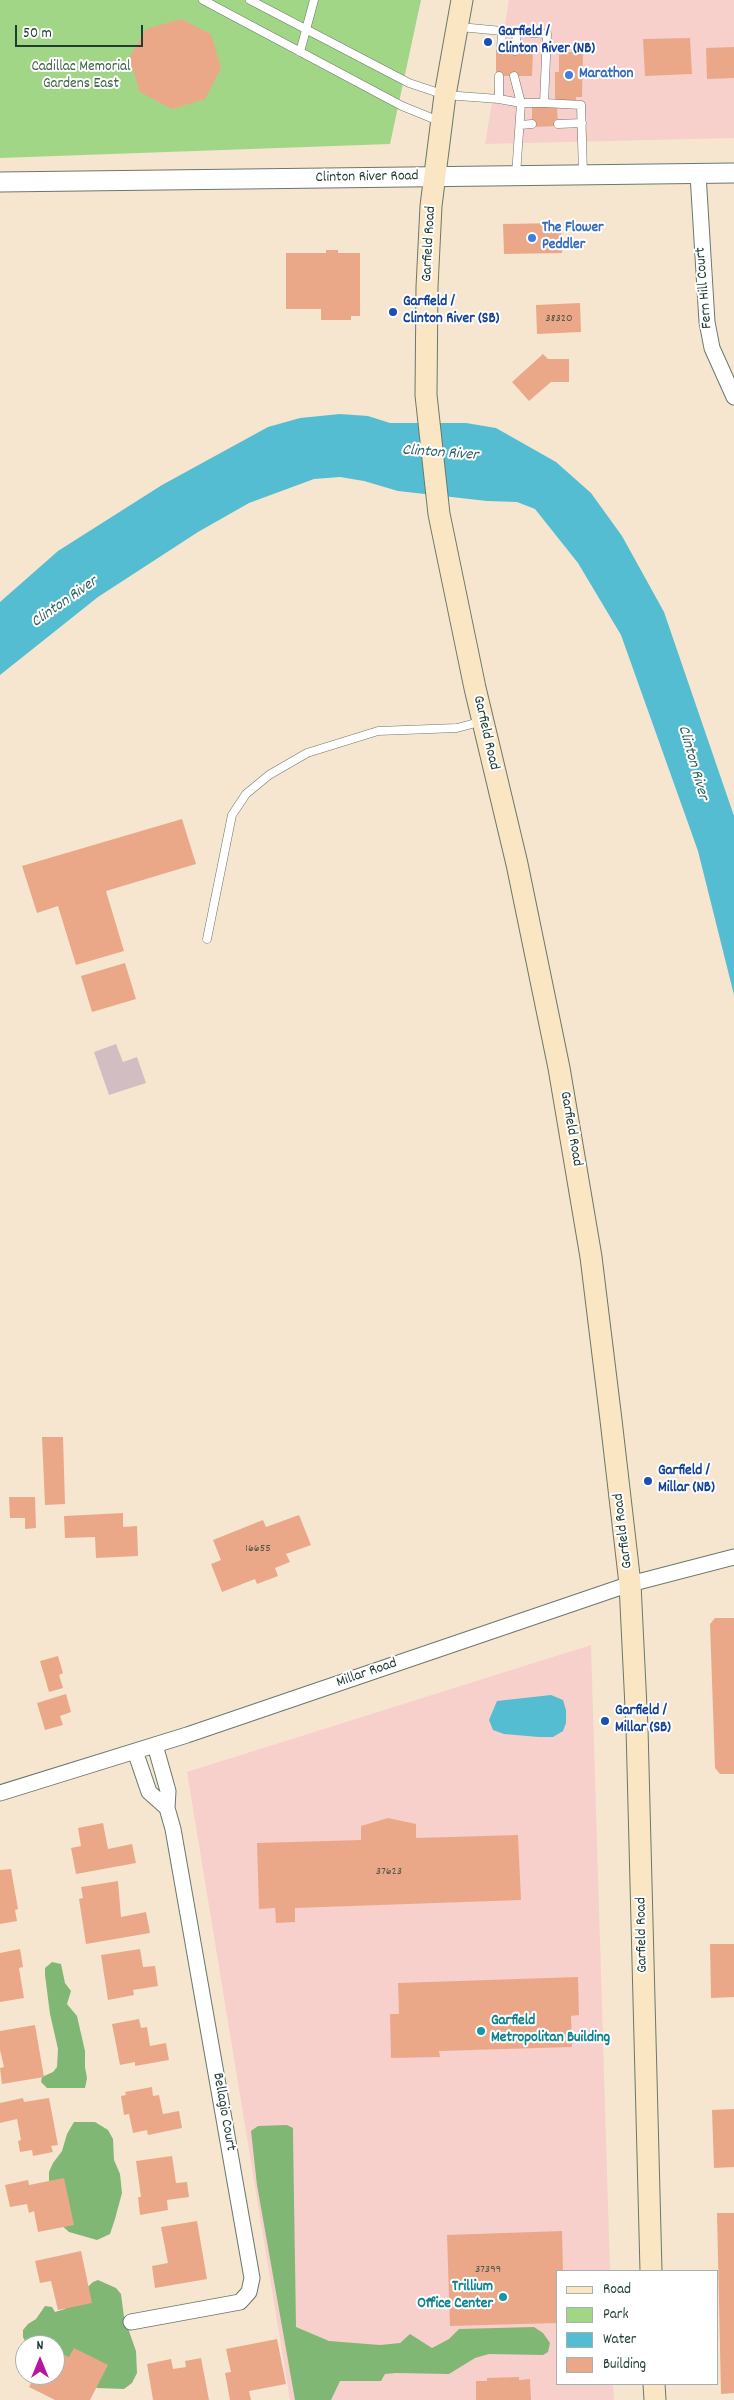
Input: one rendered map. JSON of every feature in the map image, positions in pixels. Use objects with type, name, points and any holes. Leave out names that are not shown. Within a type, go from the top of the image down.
[{"type":"main road","name":"Garfield Road","points":[[462,0],[445,95],[434,177],[427,287],[426,395],[439,514],[482,721],[517,864],[576,1159],[592,1266],[630,1584],[637,1728],[651,2270]]},
{"type":"main road","points":[[654,2385],[655,2400]]},
{"type":"street","name":"Clinton River Road","points":[[0,182],[734,173]]},
{"type":"street","name":"Fern Hill Court","points":[[698,174],[707,322],[712,348],[734,397]]},
{"type":"street","name":"Millar Road","points":[[0,1793],[155,1745],[630,1584],[734,1557]]},
{"type":"street","name":"Bellagio Court","points":[[130,2322],[240,2302],[249,2292],[252,2278],[173,1829],[167,1808],[168,1791],[155,1745]]},
{"type":"street","name":"Bellagio Court","points":[[135,1751],[150,1792],[167,1808]]},
{"type":"lane","points":[[203,0],[402,106],[441,122]]},
{"type":"lane","points":[[250,0],[409,84],[445,95],[499,99],[521,103],[581,105],[583,174]]},
{"type":"lane","points":[[300,52],[314,0]]},
{"type":"lane","points":[[458,27],[547,34],[544,103]]},
{"type":"lane","points":[[501,50],[502,31]]},
{"type":"lane","points":[[515,51],[517,32]]},
{"type":"lane","points":[[499,76],[499,99]]},
{"type":"lane","points":[[514,76],[521,103],[516,175]]},
{"type":"lane","points":[[558,124],[582,123]]},
{"type":"lane","points":[[520,125],[532,124]]},
{"type":"lane","points":[[207,939],[232,815],[246,794],[269,775],[307,753],[378,731],[457,728],[482,721]]},
{"type":"shaded area","points":[[509,0],[734,0],[734,138],[485,144]]},
{"type":"shaded area","points":[[116,1044],[123,1062],[137,1057],[146,1083],[109,1095],[94,1052]]},
{"type":"shaded area","points":[[591,1645],[610,2270],[556,2270],[556,2385],[613,2385],[614,2400],[290,2400],[187,1772]]},
{"type":"green space","name":"Cadillac Memorial Gardens East","points":[[0,0],[421,0],[390,144],[0,158]]},
{"type":"green space","points":[[52,1962],[61,1964],[65,1983],[71,1991],[67,2004],[77,2016],[85,2051],[87,2078],[85,2088],[47,2088],[41,2082],[42,2077],[53,2072],[57,2067],[58,2049],[50,2014],[45,1975],[45,1968]]},
{"type":"green space","points":[[74,2122],[95,2122],[108,2130],[113,2139],[114,2160],[120,2174],[122,2193],[110,2234],[97,2240],[69,2232],[59,2223],[58,2207],[49,2180],[49,2172],[62,2151],[67,2134]]},
{"type":"green space","points":[[287,2125],[293,2128],[296,2327],[329,2341],[380,2345],[400,2343],[410,2334],[432,2348],[449,2339],[459,2329],[534,2327],[543,2333],[550,2343],[548,2352],[543,2355],[489,2354],[475,2358],[449,2374],[396,2373],[385,2374],[381,2381],[340,2381],[331,2400],[295,2400],[257,2185],[251,2131],[258,2126]]},
{"type":"green space","points":[[98,2280],[116,2288],[121,2294],[124,2317],[136,2351],[137,2373],[132,2383],[124,2389],[97,2388],[65,2364],[65,2335],[23,2335],[23,2330],[36,2319],[45,2306],[52,2307],[55,2312],[65,2309],[93,2282]]},
{"type":"water","name":"Clinton River","points":[[340,414],[368,416],[390,423],[466,423],[496,428],[556,462],[591,493],[622,536],[664,612],[734,816],[734,995],[698,851],[621,635],[578,563],[535,509],[517,502],[487,501],[398,491],[364,481],[340,477],[314,479],[249,503],[198,532],[98,597],[0,675],[0,602],[58,551],[162,485],[268,427],[300,418]]},
{"type":"water","points":[[551,1695],[563,1700],[566,1710],[566,1723],[563,1731],[553,1737],[539,1737],[504,1734],[493,1730],[489,1720],[497,1701]]},
{"type":"building","points":[[181,19],[211,34],[221,68],[205,99],[172,109],[140,92],[129,58],[146,29]]},
{"type":"building","points":[[690,38],[692,74],[645,76],[643,39]]},
{"type":"building","points":[[734,47],[734,78],[707,79],[706,48]]},
{"type":"building","points":[[496,50],[533,51],[532,76],[496,76]]},
{"type":"building","name":"Marathon","points":[[559,52],[583,52],[582,97],[576,97],[576,101],[555,101],[555,72],[559,72]]},
{"type":"building","points":[[532,107],[557,107],[558,126],[532,127]]},
{"type":"building","name":"The Flower Peddler","points":[[561,223],[562,253],[504,254],[503,224]]},
{"type":"building","points":[[326,250],[338,250],[338,253],[360,253],[360,316],[351,316],[351,320],[321,320],[321,309],[286,309],[286,253],[326,253]]},
{"type":"building","points":[[580,303],[581,332],[537,334],[536,305]]},
{"type":"building","points":[[543,354],[548,359],[569,359],[569,382],[551,382],[529,401],[512,382]]},
{"type":"building","points":[[182,819],[196,864],[106,891],[124,951],[76,965],[58,906],[37,913],[22,866]]},
{"type":"building","points":[[125,963],[136,999],[92,1012],[81,976]]},
{"type":"building","points":[[42,1437],[63,1437],[65,1504],[45,1505]]},
{"type":"building","points":[[9,1497],[35,1497],[36,1528],[25,1529],[25,1518],[10,1518]]},
{"type":"building","points":[[123,1513],[123,1527],[137,1526],[138,1556],[96,1558],[95,1537],[65,1538],[64,1516]]},
{"type":"building","points":[[299,1515],[311,1545],[286,1554],[290,1562],[275,1568],[278,1576],[257,1584],[255,1579],[222,1592],[211,1564],[221,1560],[213,1540],[263,1520],[266,1527]]},
{"type":"building","points":[[715,1618],[734,1618],[734,1774],[720,1774],[715,1768],[710,1624]]},
{"type":"building","points":[[58,1656],[63,1673],[59,1675],[63,1688],[49,1692],[40,1661]]},
{"type":"building","points":[[66,1694],[71,1712],[60,1716],[63,1725],[45,1730],[37,1703]]},
{"type":"building","points":[[388,1818],[416,1824],[416,1838],[518,1835],[521,1900],[295,1908],[295,1922],[276,1923],[275,1908],[259,1909],[257,1843],[361,1840],[361,1826]]},
{"type":"building","points":[[103,1823],[108,1849],[132,1844],[136,1863],[76,1874],[71,1848],[81,1846],[78,1828]]},
{"type":"building","points":[[11,1869],[18,1909],[15,1910],[17,1921],[0,1924],[0,1870]]},
{"type":"building","points":[[118,1881],[121,1917],[146,1912],[150,1933],[86,1944],[79,1899],[83,1898],[81,1887]]},
{"type":"building","points":[[710,1944],[734,1944],[734,1997],[711,1998]]},
{"type":"building","points":[[20,1949],[23,1967],[19,1968],[24,1998],[0,2002],[0,1953]]},
{"type":"building","points":[[140,1949],[143,1967],[155,1966],[158,1986],[133,1990],[134,1995],[108,2000],[101,1955]]},
{"type":"building","name":"Garfield Metropolitan Building","points":[[578,1977],[579,2015],[571,2016],[572,2047],[439,2051],[440,2057],[391,2058],[390,2014],[399,2014],[398,1983]]},
{"type":"building","points":[[139,2019],[141,2028],[147,2027],[150,2046],[166,2043],[169,2060],[135,2066],[135,2062],[120,2065],[112,2024]]},
{"type":"building","points":[[35,2025],[44,2077],[2,2084],[0,2068],[4,2067],[0,2050],[0,2031]]},
{"type":"building","points":[[152,2087],[153,2096],[159,2095],[163,2114],[179,2111],[182,2128],[148,2135],[147,2130],[133,2133],[129,2114],[124,2115],[121,2096],[126,2095],[125,2092]]},
{"type":"building","points":[[23,2098],[24,2102],[49,2098],[58,2145],[51,2146],[53,2152],[33,2156],[32,2150],[20,2152],[18,2141],[21,2140],[17,2119],[0,2123],[0,2103]]},
{"type":"building","points":[[734,2109],[734,2167],[714,2168],[712,2110]]},
{"type":"building","points":[[172,2156],[176,2183],[187,2182],[189,2197],[167,2200],[168,2210],[140,2215],[138,2197],[141,2197],[136,2161]]},
{"type":"building","points":[[64,2178],[74,2225],[38,2232],[34,2211],[29,2213],[27,2204],[10,2207],[5,2185],[28,2180],[29,2185]]},
{"type":"building","points":[[717,2213],[734,2213],[734,2393],[721,2394],[719,2270]]},
{"type":"building","points":[[197,2221],[207,2279],[155,2288],[152,2266],[168,2263],[161,2227]]},
{"type":"building","name":"Trillium Office Center","points":[[562,2231],[563,2270],[556,2270],[556,2323],[450,2326],[447,2235]]},
{"type":"building","points":[[81,2251],[92,2303],[58,2310],[51,2281],[40,2283],[35,2261]]},
{"type":"building","points":[[277,2339],[286,2384],[249,2391],[251,2400],[230,2400],[225,2373],[231,2372],[226,2349]]},
{"type":"building","points":[[74,2348],[108,2365],[90,2400],[55,2400],[29,2387],[30,2385],[65,2385],[65,2355],[69,2357]]},
{"type":"building","points":[[201,2358],[209,2400],[153,2400],[147,2364],[171,2359],[173,2369],[186,2367],[185,2361]]},
{"type":"building","points":[[519,2377],[519,2380],[530,2379],[531,2400],[476,2400],[476,2381],[487,2381],[487,2378]]},
{"type":"place","name":"Garfield / Clinton River (NB)","points":[[488,42]]},
{"type":"place","name":"Marathon","points":[[569,75]]},
{"type":"place","name":"The Flower Peddler","points":[[532,238]]},
{"type":"place","name":"Garfield / Clinton River (SB)","points":[[393,312]]},
{"type":"place","name":"Garfield / Millar (NB)","points":[[648,1481]]},
{"type":"place","name":"Garfield / Millar (SB)","points":[[605,1721]]},
{"type":"place","name":"Garfield Metropolitan Building","points":[[481,2031]]},
{"type":"place","name":"Trillium Office Center","points":[[503,2297]]}]
